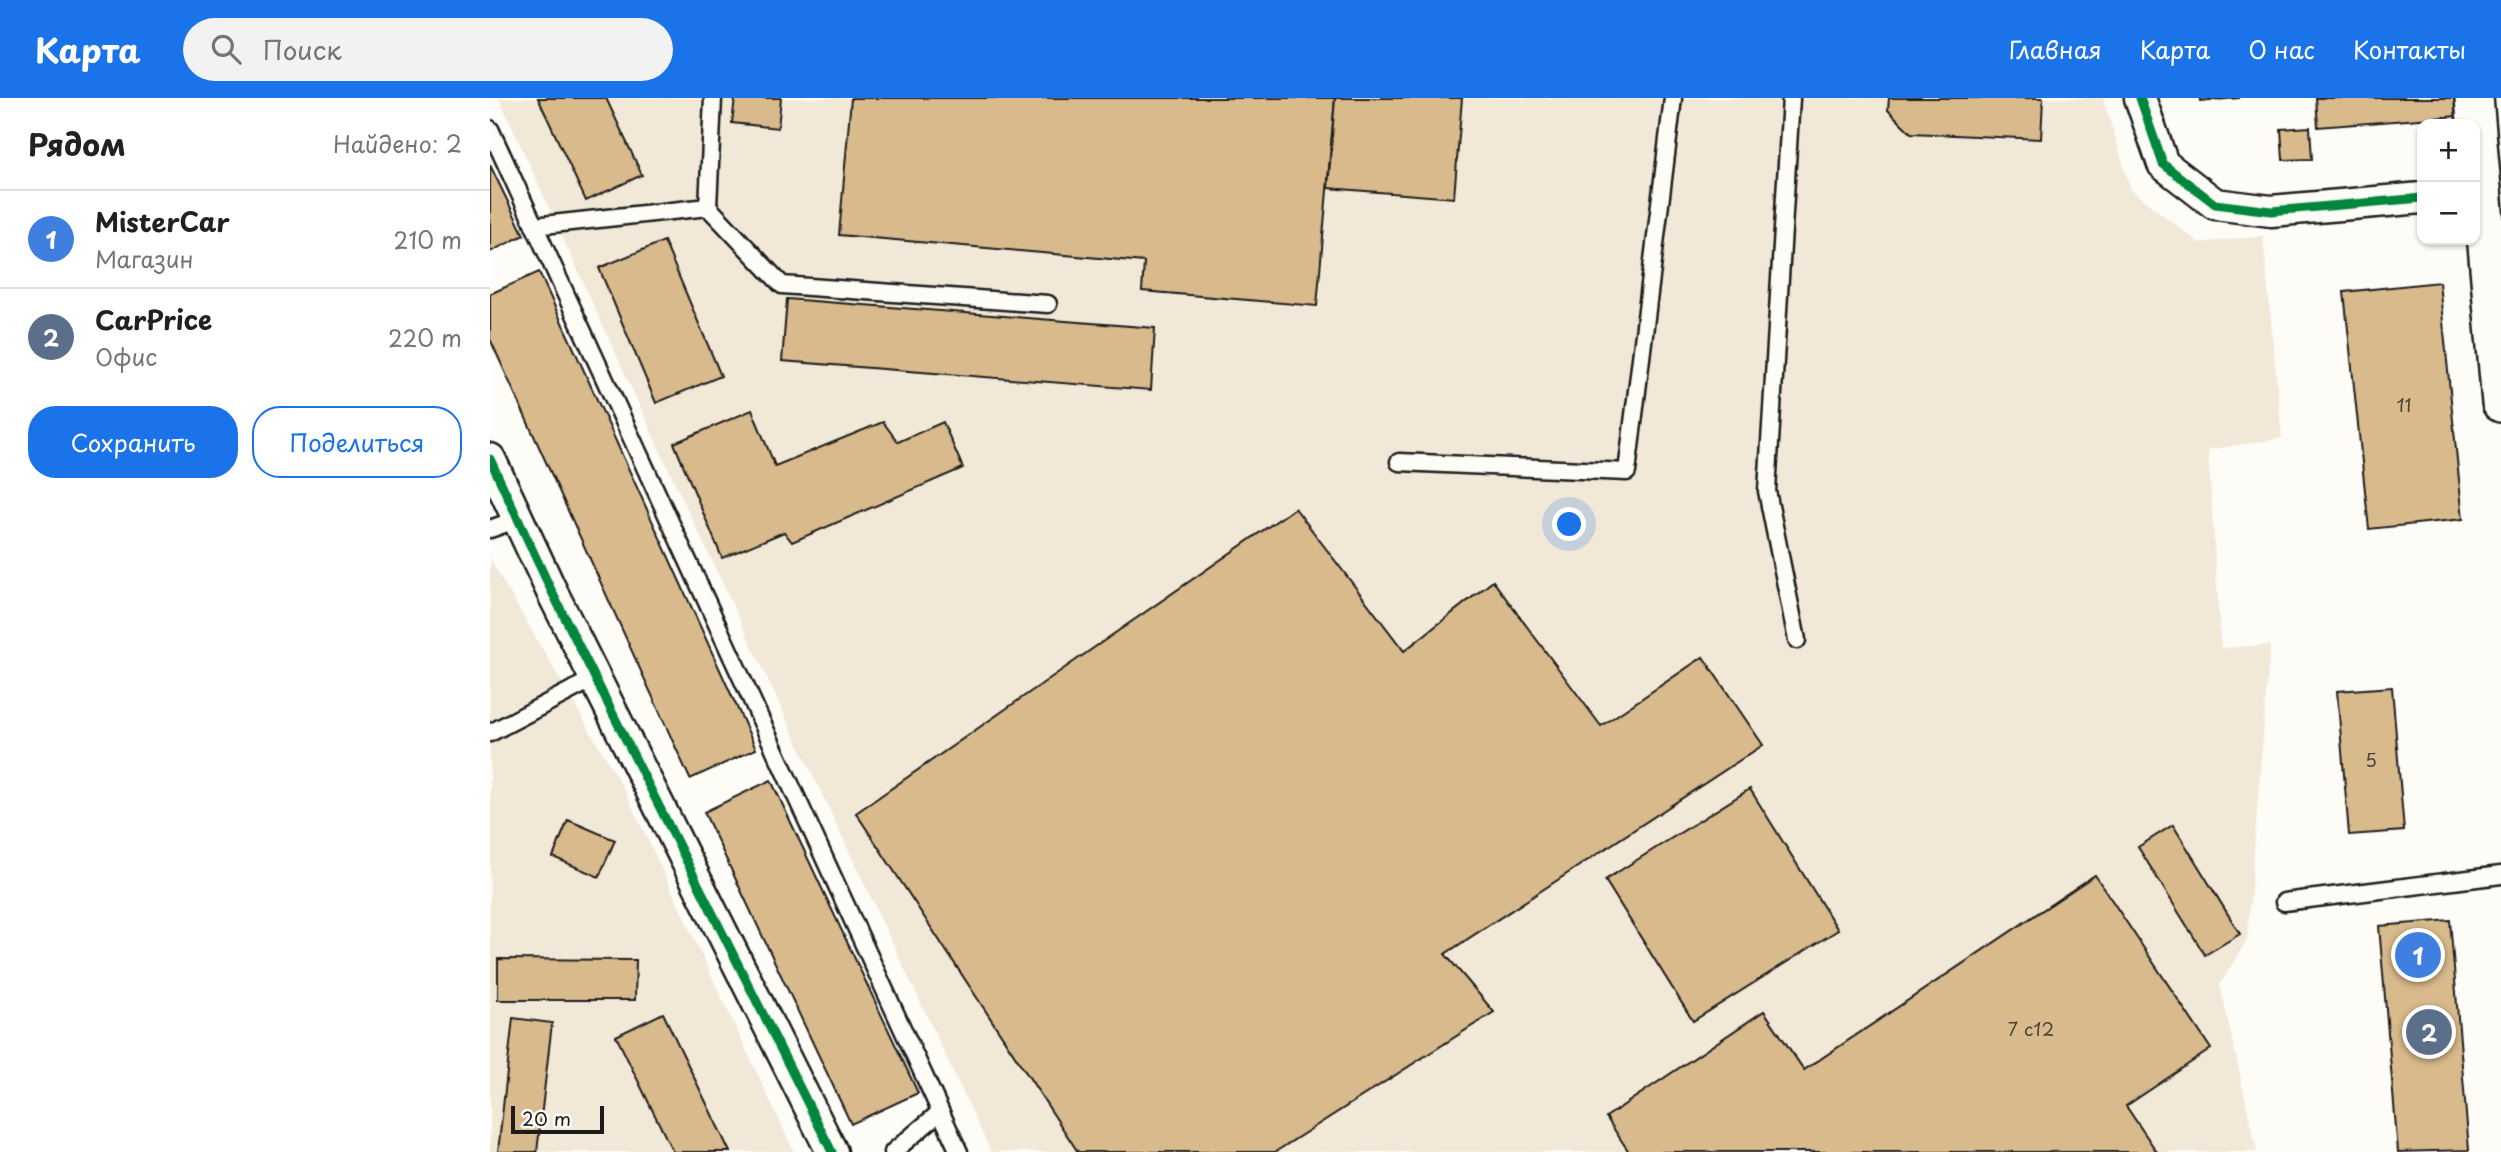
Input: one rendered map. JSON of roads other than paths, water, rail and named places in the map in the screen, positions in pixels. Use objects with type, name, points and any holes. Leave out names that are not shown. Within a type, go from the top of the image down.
[{"type":"street","points":[[2140,98],[2163,164],[2215,204],[2271,211],[2417,198]]},
{"type":"street","points":[[2474,98],[2478,182]]},
{"type":"street","points":[[2480,204],[2501,403]]},
{"type":"street","points":[[490,459],[595,678],[831,1152]]},
{"type":"lane","points":[[713,98],[708,207],[782,285],[1048,304]]},
{"type":"lane","points":[[1399,462],[1627,472],[1673,98]]},
{"type":"lane","points":[[1791,98],[1767,491],[1797,640]]},
{"type":"lane","points":[[490,129],[958,1152]]},
{"type":"lane","points":[[534,226],[708,207]]},
{"type":"lane","points":[[490,529],[518,519]]},
{"type":"lane","points":[[490,733],[595,678]]},
{"type":"lane","points":[[2284,902],[2501,875]]},
{"type":"lane","points":[[893,1152],[939,1113]]},
{"type":"place","name":"MisterCar","points":[[2418,955]]},
{"type":"place","name":"CarPrice","points":[[2429,1032]]}]
